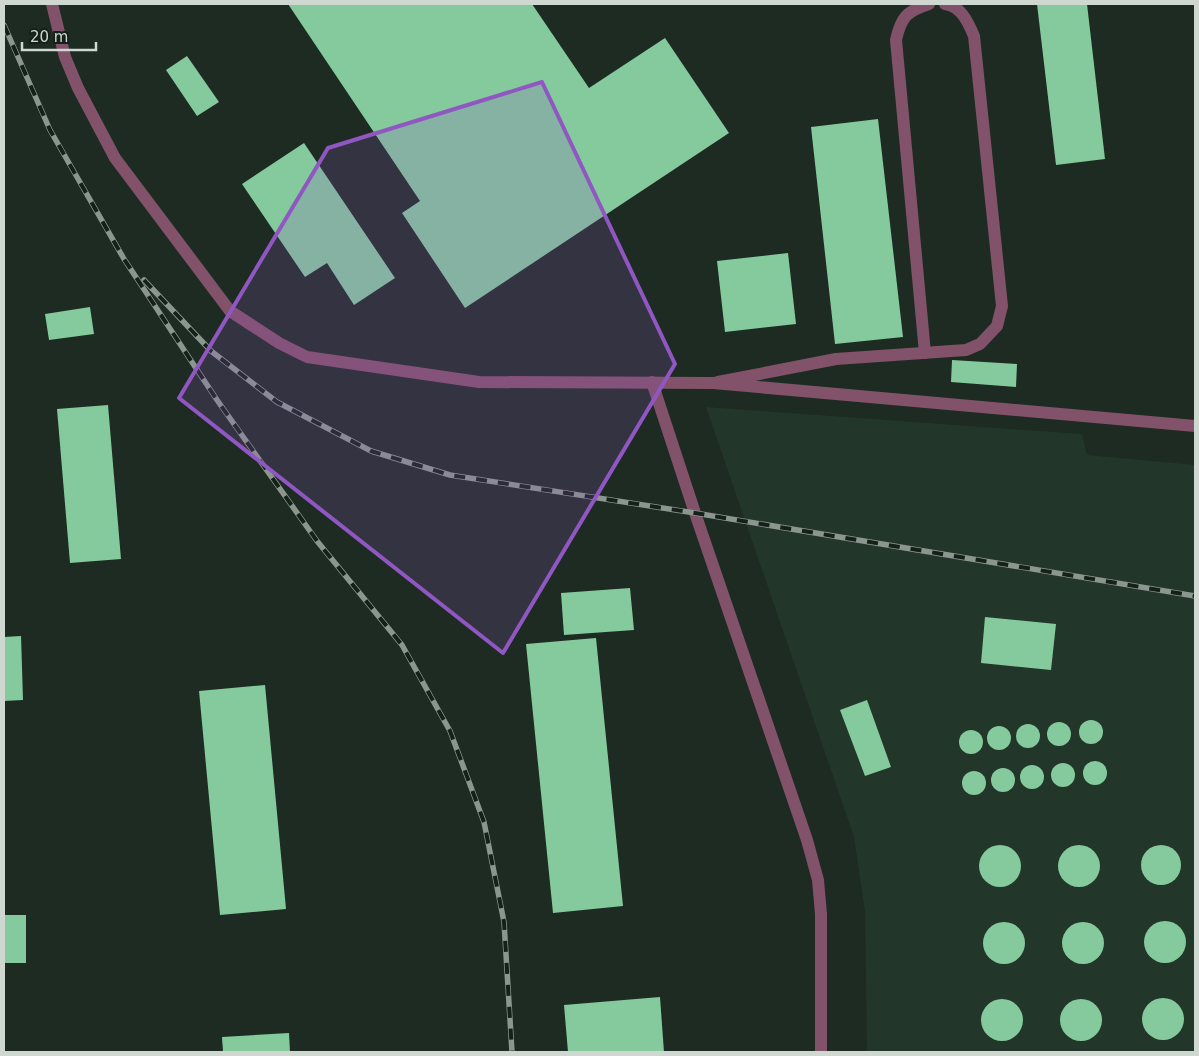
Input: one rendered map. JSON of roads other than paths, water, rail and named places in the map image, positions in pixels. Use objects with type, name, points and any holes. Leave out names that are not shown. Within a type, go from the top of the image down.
[{"type":"street","points":[[52,4],[68,65],[115,158],[230,311],[279,343],[307,357],[479,382],[713,383],[1195,426]]},
{"type":"street","points":[[925,353],[896,40],[900,25],[912,10],[929,4]]},
{"type":"street","points":[[713,383],[836,359],[966,350],[980,344],[997,326],[1002,306],[974,36],[964,15],[949,4],[945,4]]},
{"type":"street","points":[[652,382],[698,523],[807,840],[818,880],[821,914],[821,1052]]},
{"type":"railway","points":[[4,25],[50,130],[124,259],[217,400],[317,541],[402,645],[450,731],[484,822],[504,922],[512,1052]]},
{"type":"railway","points":[[144,280],[211,351],[277,402],[371,451],[450,475],[695,513],[1195,596]]}]
